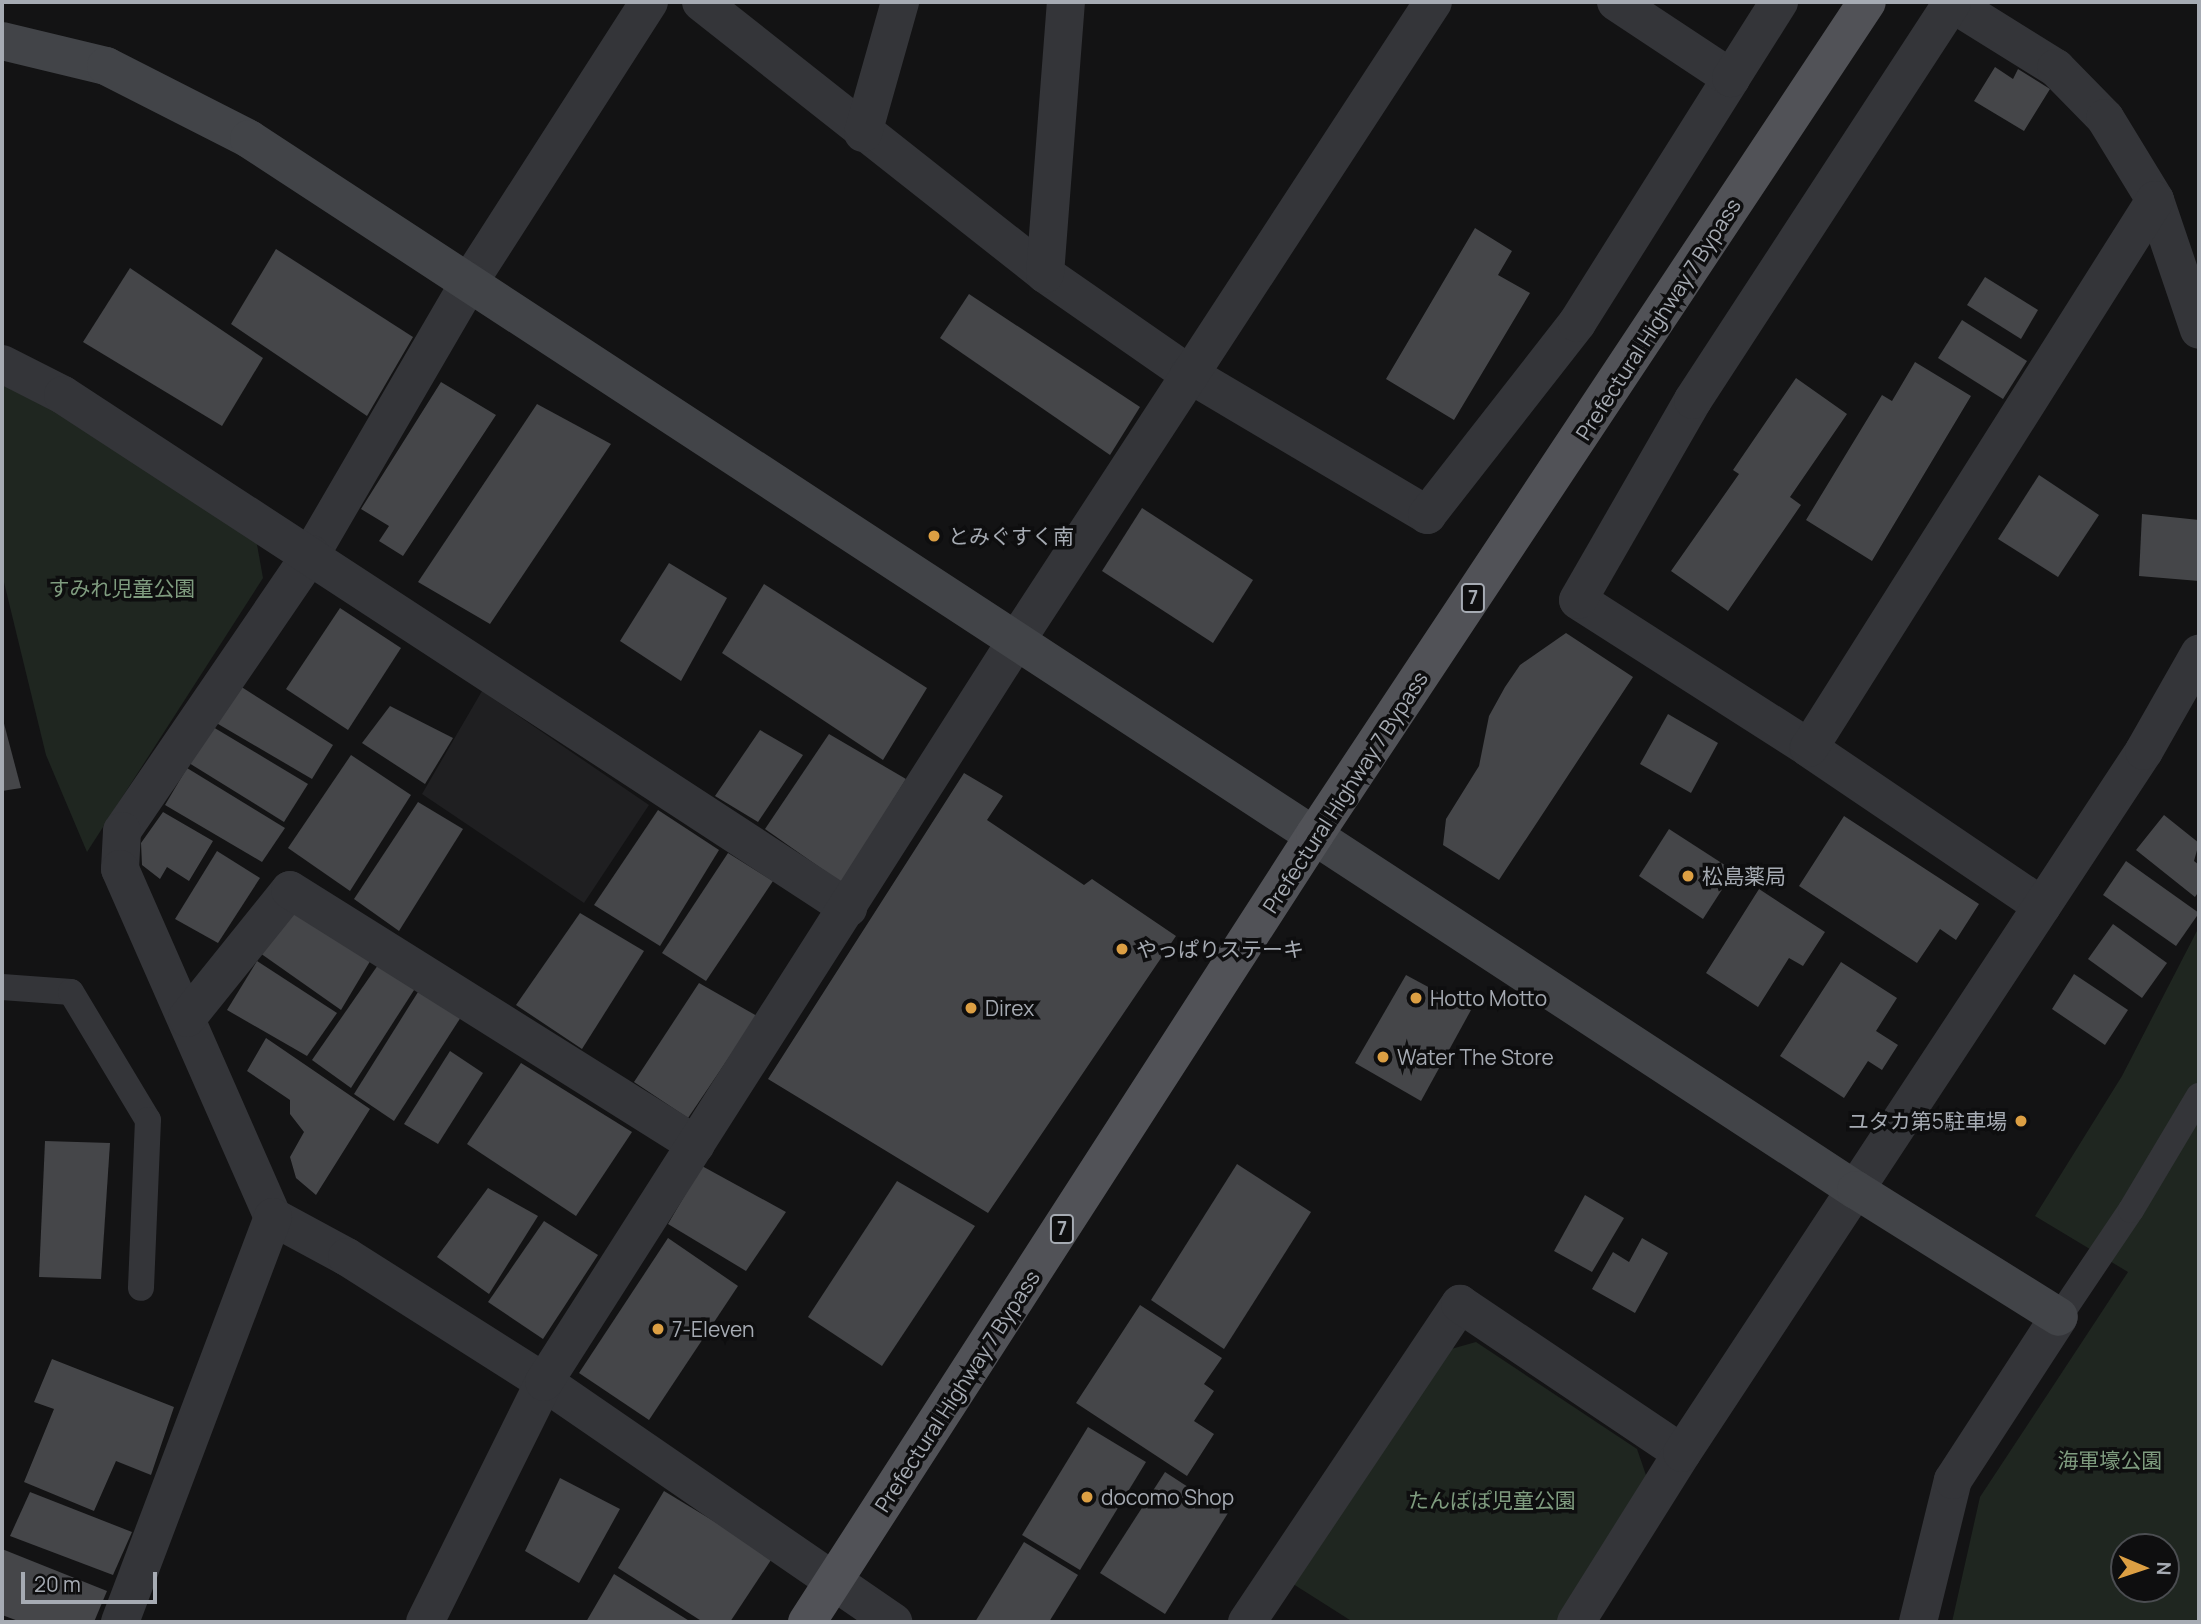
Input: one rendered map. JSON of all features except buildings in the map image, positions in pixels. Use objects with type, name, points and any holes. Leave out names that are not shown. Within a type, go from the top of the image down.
[{"type":"main road","name":"Prefectural Highway 7 Bypass","points":[[807,1622],[1315,834],[1867,2]]},
{"type":"street","points":[[649,2],[470,281],[311,554],[122,831],[120,869],[273,1217],[347,1258],[544,1382],[832,1583],[893,1622]]},
{"type":"street","points":[[701,2],[863,133],[1045,274],[1189,374],[1427,515],[1577,323],[1779,2]]},
{"type":"street","points":[[863,133],[900,2]]},
{"type":"street","points":[[1045,274],[1066,2]]},
{"type":"street","points":[[425,1622],[544,1382],[1018,638],[1433,2]]},
{"type":"street","points":[[1616,2],[1731,78]]},
{"type":"street","points":[[2042,906],[1810,748],[1578,600],[1693,400],[1951,3],[2056,68],[2105,118],[2155,200],[2199,330]]},
{"type":"street","points":[[2,40],[106,66],[249,139],[1018,638],[1856,1190],[2059,1317],[1953,1480],[1918,1622]]},
{"type":"street","points":[[1810,748],[2155,200]]},
{"type":"street","points":[[2,364],[64,395],[311,554],[848,908]]},
{"type":"street","points":[[1576,1622],[1682,1453],[2144,751],[2199,653]]},
{"type":"street","points":[[187,1018],[290,890],[696,1145]]},
{"type":"street","points":[[120,1622],[273,1217]]},
{"type":"street","points":[[1247,1622],[1460,1304],[1682,1453]]},
{"type":"lane","points":[[2,987],[71,992],[148,1120],[141,1288]]},
{"type":"lane","points":[[2059,1317],[2131,1210],[2199,1096]]},
{"type":"shaded area","points":[[482,691],[649,805],[584,903],[422,794]]},
{"type":"green space","name":"すみれ児童公園","points":[[2,384],[40,400],[256,539],[263,578],[87,852],[46,755],[2,574]]},
{"type":"green space","name":"海軍壕公園","points":[[2199,927],[2199,1622],[1952,1622],[1980,1497],[2128,1272],[2035,1216],[2122,1076]]},
{"type":"green space","name":"たんぽぽ児童公園","points":[[1476,1342],[1637,1449],[1648,1481],[1559,1622],[1353,1622],[1290,1582],[1444,1351]]},
{"type":"place","name":"とみぐすく南","points":[[934,536]]},
{"type":"place","name":"松島薬局","points":[[1688,876]]},
{"type":"place","name":"やっぱりステーキ","points":[[1122,949]]},
{"type":"place","name":"Hotto Motto","points":[[1416,998]]},
{"type":"place","name":"Direx","points":[[971,1008]]},
{"type":"place","name":"Water The Store","points":[[1383,1057]]},
{"type":"place","name":"ユタカ第5駐車場","points":[[2021,1121]]},
{"type":"place","name":"7-Eleven","points":[[658,1329]]},
{"type":"place","name":"docomo Shop","points":[[1087,1497]]}]
